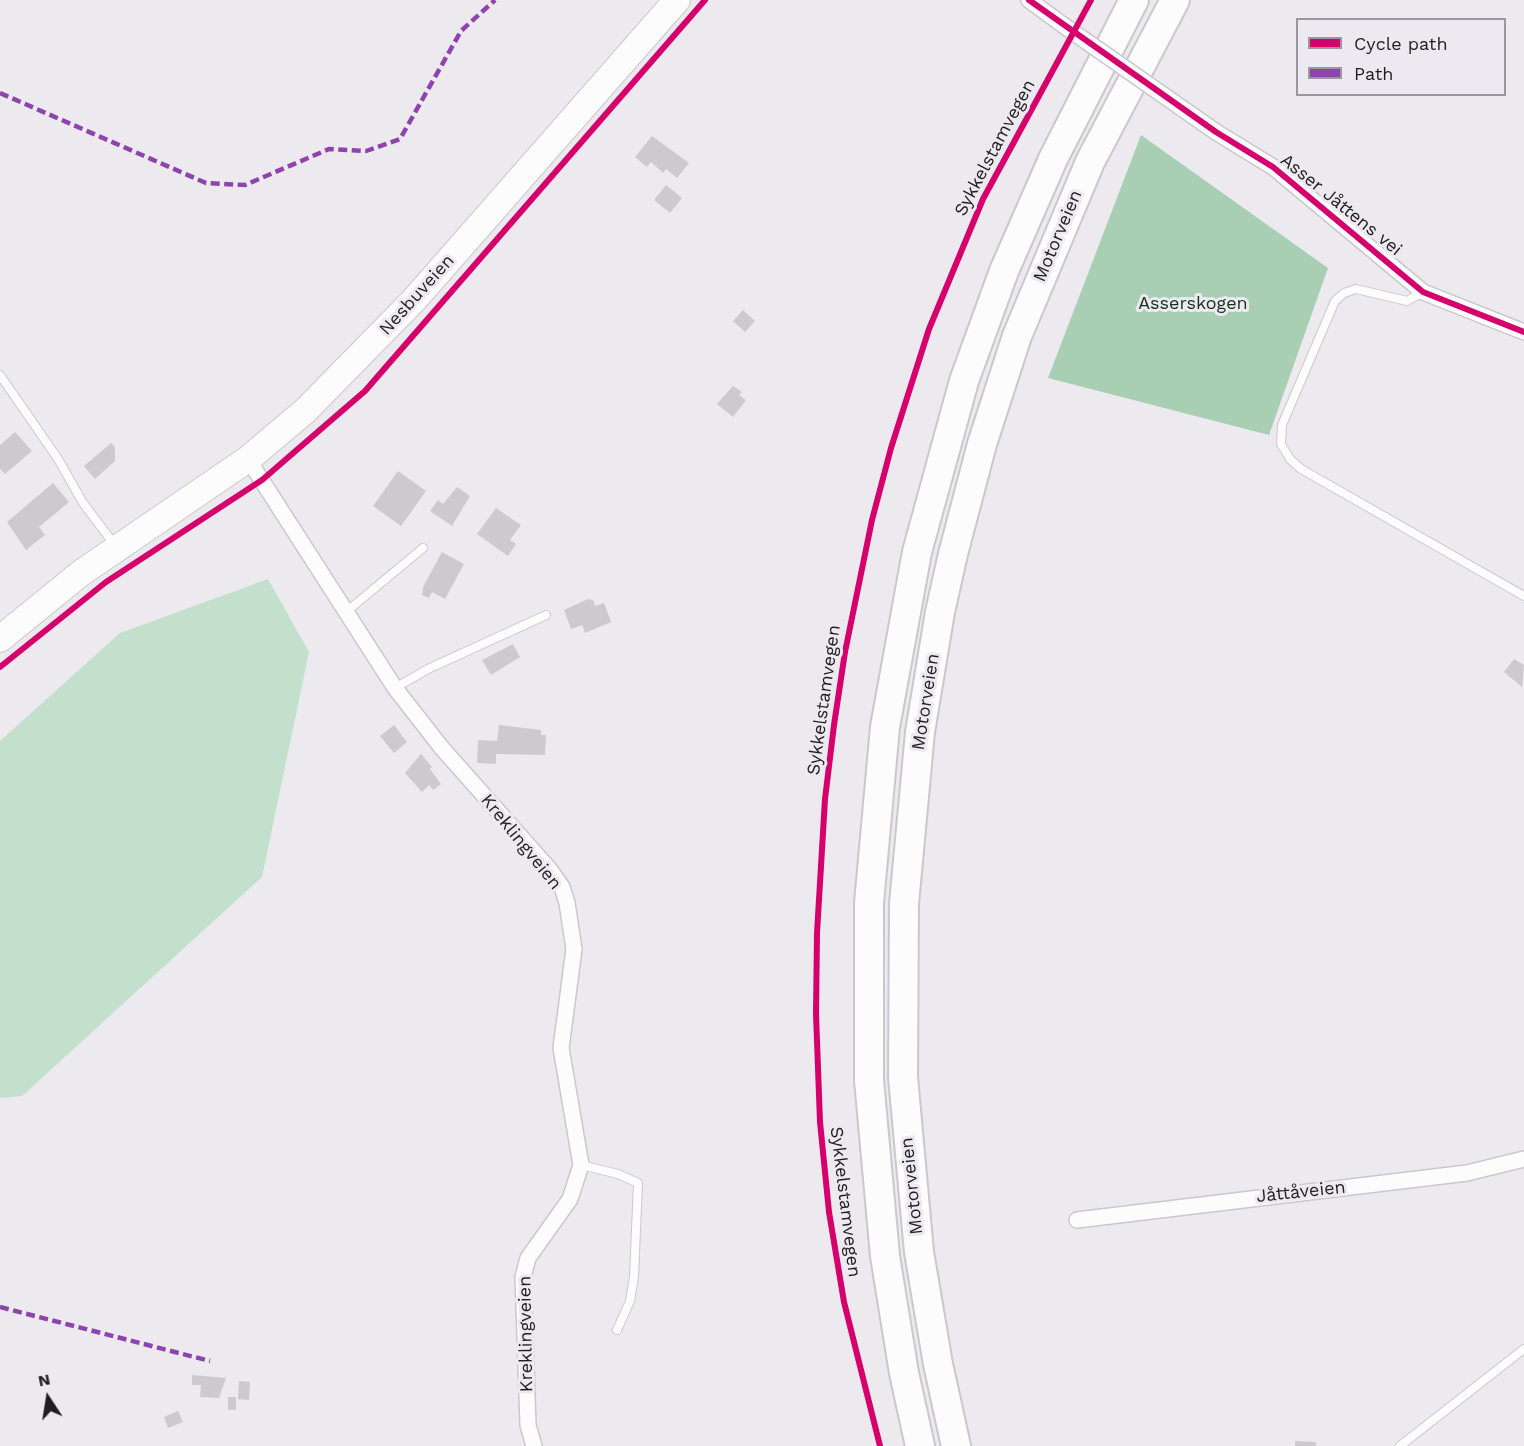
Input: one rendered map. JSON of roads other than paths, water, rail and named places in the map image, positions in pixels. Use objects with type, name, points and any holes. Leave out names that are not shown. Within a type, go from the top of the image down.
[{"type":"highway","name":"Motorveien","points":[[920,1446],[904,1373],[885,1256],[869,1080],[869,903],[885,727],[917,552],[964,381],[1004,271],[1053,159],[1134,0]]},
{"type":"highway","name":"Motorveien","points":[[956,1446],[938,1364],[919,1252],[903,1077],[904,904],[913,789],[928,680],[940,612],[967,500],[1017,336],[1090,162],[1175,0]]},
{"type":"main road","name":"Nesbuveien","points":[[0,639],[81,573],[248,459],[319,398],[405,309],[678,0]]},
{"type":"street","name":"Asser Jåttens vei","points":[[1029,0],[1216,132],[1273,167],[1423,292],[1524,332]]},
{"type":"street","name":"Kreklingveien","points":[[248,459],[395,688],[441,747],[562,887],[572,923],[574,949],[561,1048],[581,1165],[570,1199],[528,1258],[523,1277],[528,1425],[534,1446]]},
{"type":"street","name":"Jåttåveien","points":[[1077,1220],[1467,1173],[1524,1159]]},
{"type":"lane","points":[[1423,292],[1407,301],[1356,289],[1344,293],[1335,301],[1286,416],[1280,433],[1281,444],[1290,459],[1301,469],[1524,596]]},
{"type":"lane","points":[[0,375],[58,459],[84,503],[117,548]]},
{"type":"lane","points":[[346,612],[423,548]]},
{"type":"lane","points":[[395,688],[428,669],[546,615]]},
{"type":"lane","points":[[581,1165],[618,1174],[638,1183],[634,1277],[630,1300],[617,1330]]},
{"type":"lane","points":[[1400,1446],[1524,1349]]},
{"type":"park label","name":"Asserskogen","points":[[1193,304]]}]
